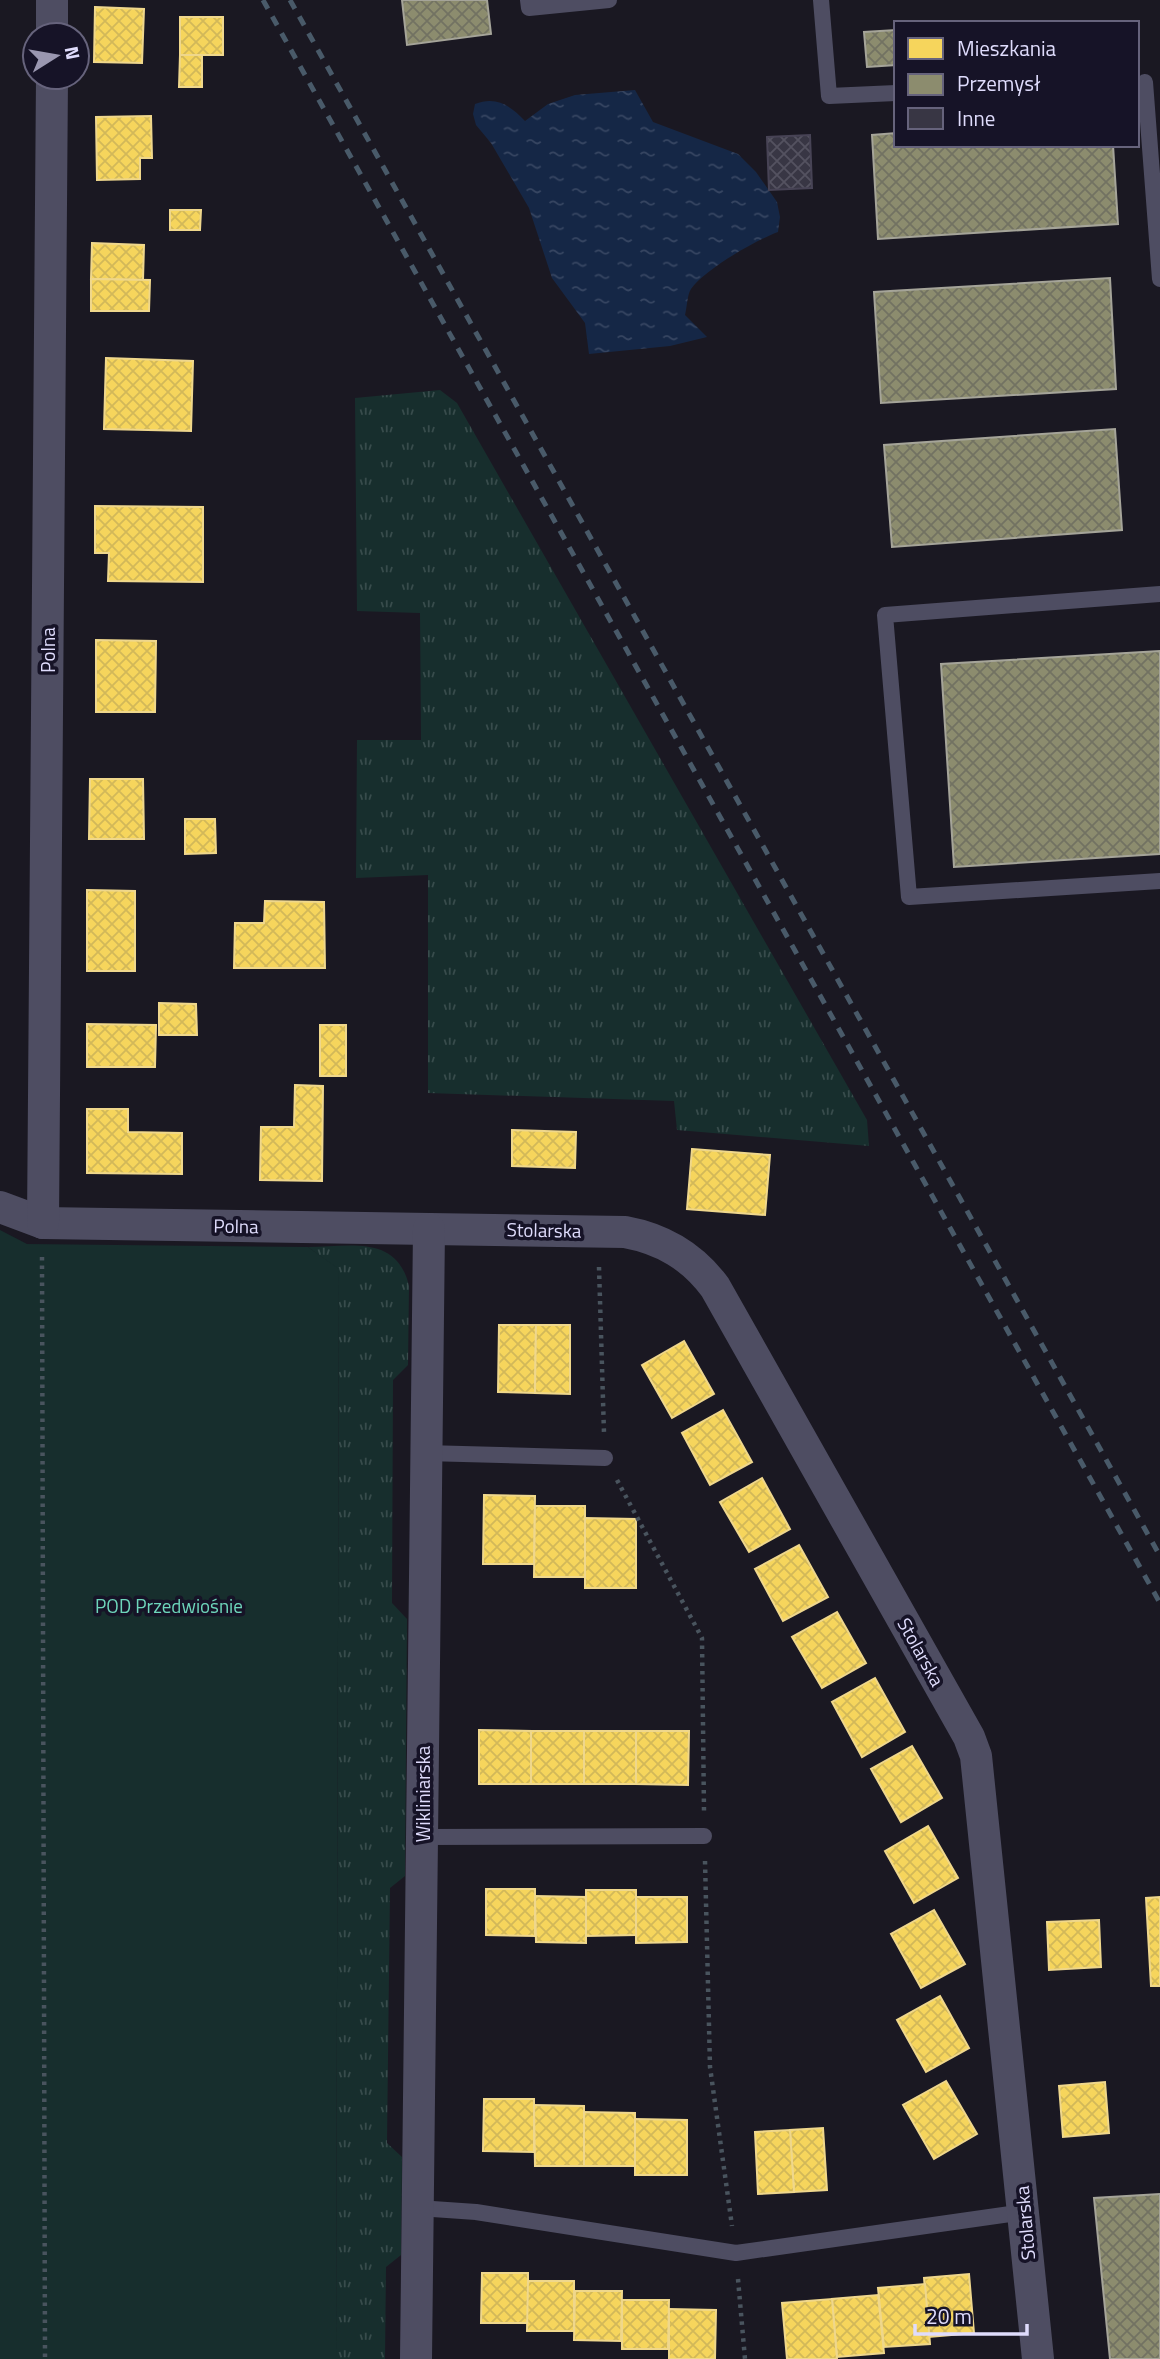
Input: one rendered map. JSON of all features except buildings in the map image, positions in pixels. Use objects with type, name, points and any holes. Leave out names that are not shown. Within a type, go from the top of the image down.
[{"type":"street","points":[[52,0],[52,21]]},
{"type":"street","name":"Polna","points":[[43,1234],[52,91]]},
{"type":"street","name":"Polna","points":[[0,1206],[43,1234],[429,1229]]},
{"type":"street","name":"Stolarska","points":[[429,1229],[625,1231],[647,1236],[669,1246],[702,1270],[715,1287],[969,1737],[979,1773],[1038,2359]]},
{"type":"street","name":"Wikliniarska","points":[[416,2359],[429,1229]]},
{"type":"lane","points":[[528,0],[529,8],[608,0]]},
{"type":"lane","points":[[821,0],[829,96],[894,93]]},
{"type":"lane","points":[[1148,82],[1160,279]]},
{"type":"lane","points":[[1160,594],[885,615],[909,897],[1160,881]]},
{"type":"lane","points":[[425,1453],[605,1458]]},
{"type":"lane","points":[[424,1837],[704,1836]]},
{"type":"lane","points":[[418,2207],[466,2211],[736,2253],[1024,2213]]},
{"type":"path","points":[[598,1231],[605,1458],[702,1638],[710,2067],[736,2253],[745,2359]]},
{"type":"path","points":[[43,1234],[45,2359]]},
{"type":"green space","points":[[440,390],[457,403],[867,1120],[869,1146],[677,1130],[674,1101],[428,1093],[428,875],[356,878],[357,740],[421,740],[420,613],[357,611],[355,398]]},
{"type":"green space","name":"POD Przedwiośnie","points":[[0,1230],[27,1244],[308,1247],[339,1269],[336,2359],[0,2359]]},
{"type":"green space","points":[[355,1246],[383,1251],[394,1258],[403,1269],[409,1286],[408,1365],[393,1380],[392,1603],[407,1619],[405,1876],[390,1888],[387,2143],[402,2157],[401,2255],[386,2267],[385,2359],[336,2359],[339,1270],[308,1247]]},
{"type":"water","points":[[635,90],[653,122],[738,154],[756,172],[777,202],[780,217],[778,232],[731,256],[707,273],[691,289],[685,315],[707,337],[670,346],[589,354],[585,323],[552,278],[529,208],[491,143],[476,125],[473,114],[475,104],[490,101],[508,106],[525,121],[548,104],[575,95]]},
{"type":"railway","points":[[263,0],[1160,1603]]},
{"type":"railway","points":[[290,0],[1160,1556]]}]
